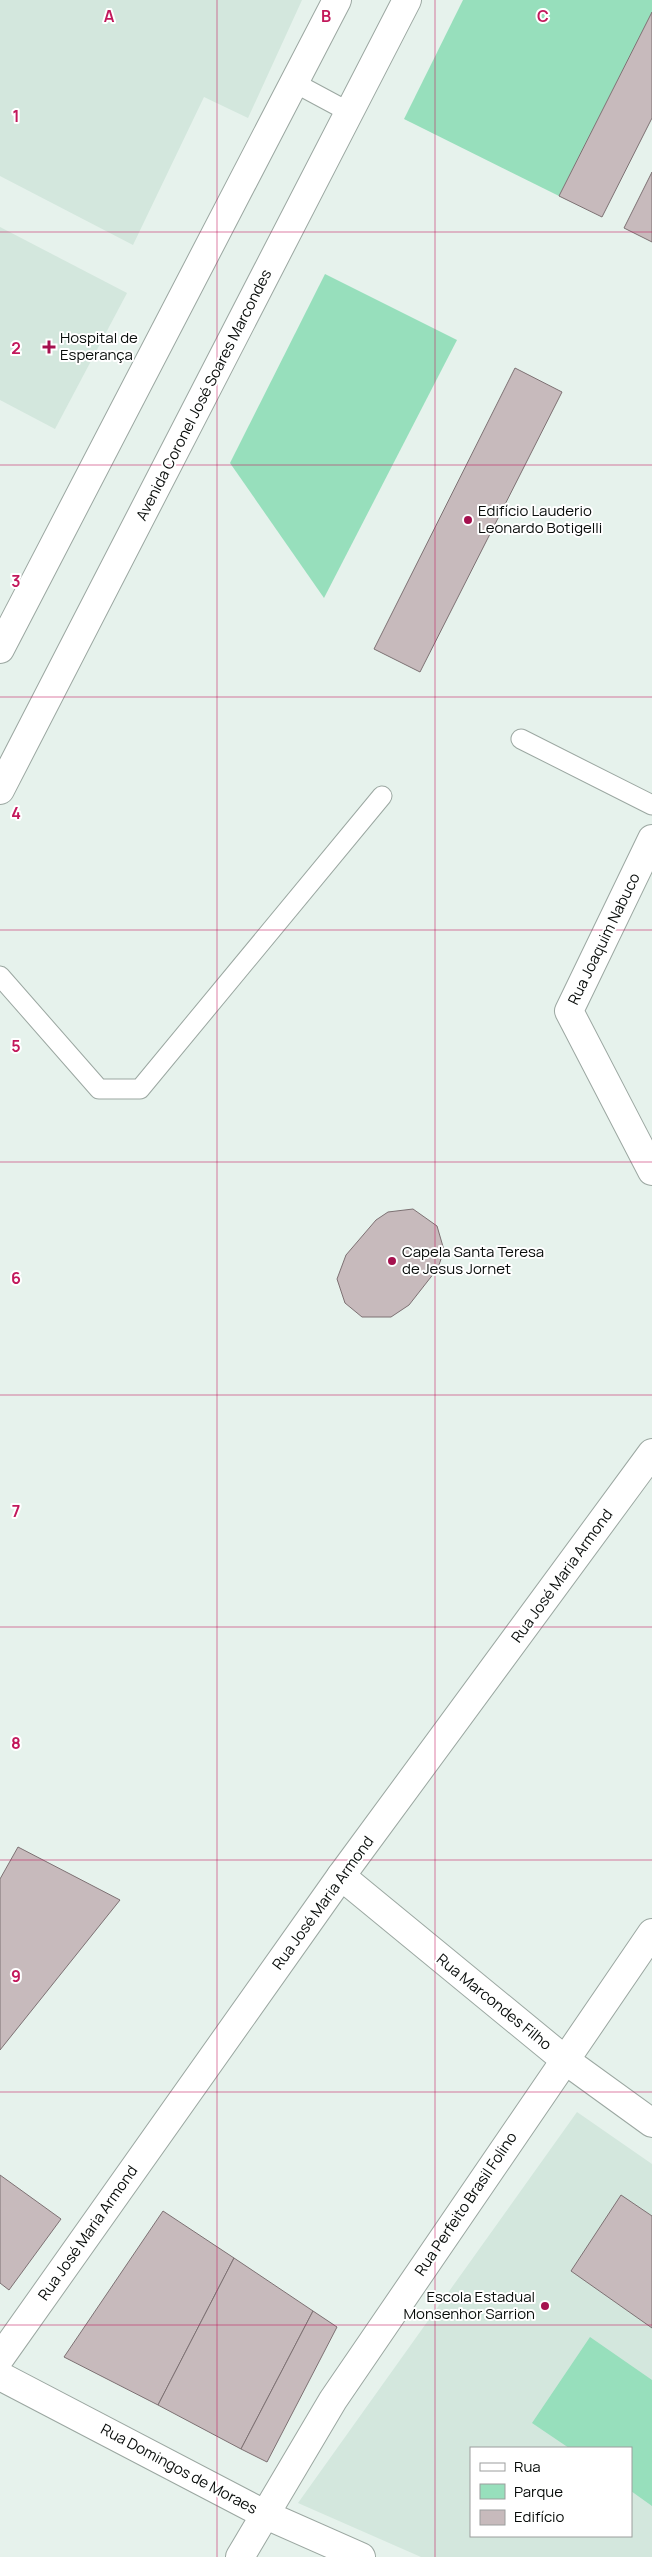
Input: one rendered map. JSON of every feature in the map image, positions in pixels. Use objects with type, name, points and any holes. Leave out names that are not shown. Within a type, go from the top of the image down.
[{"type":"street","points":[[0,649],[337,0]]},
{"type":"street","name":"Avenida Coronel José Soares Marcondes","points":[[0,790],[349,112],[403,1]]},
{"type":"street","name":"Rua Joaquim Nabuco","points":[[649,853],[569,1012],[652,1171]]},
{"type":"street","name":"Rua José Maria Armond","points":[[0,2358],[341,1876],[652,1453]]},
{"type":"street","name":"Rua Marcondes Filho","points":[[341,1876],[564,2060],[652,2123]]},
{"type":"street","name":"Rua Perfeito Brasil Folino","points":[[240,2557],[333,2400],[652,1933]]},
{"type":"street","name":"Rua Domingos de Moraes","points":[[0,2376],[266,2515],[361,2557]]},
{"type":"lane","points":[[295,83],[349,112]]},
{"type":"lane","points":[[521,739],[652,804]]},
{"type":"lane","points":[[0,976],[99,1089],[140,1089],[382,796]]},
{"type":"shaded area","points":[[0,0],[302,0],[248,118],[204,97],[133,245],[0,176]]},
{"type":"shaded area","name":"Hospital de Esperança","points":[[0,227],[127,293],[55,429],[0,400]]},
{"type":"shaded area","name":"Escola Estadual Monsenhor Sarrion","points":[[577,2112],[652,2164],[652,2557],[421,2557],[298,2503]]},
{"type":"green space","points":[[463,0],[652,0],[652,12],[559,196],[404,119]]},
{"type":"green space","points":[[325,274],[457,340],[324,598],[230,463]]},
{"type":"green space","points":[[590,2337],[652,2380],[652,2506],[632,2492],[632,2447],[568,2447],[532,2423]]},
{"type":"building","points":[[652,12],[652,118],[602,217],[559,196]]},
{"type":"building","points":[[652,172],[652,242],[624,228]]},
{"type":"building","name":"Edifício Lauderio Leonardo Botigelli","points":[[515,368],[562,392],[420,672],[374,649]]},
{"type":"building","name":"Capela Santa Teresa de Jesus Jornet","points":[[413,1209],[437,1226],[444,1250],[438,1268],[409,1305],[391,1317],[362,1317],[345,1303],[337,1279],[346,1255],[376,1220],[388,1212]]},
{"type":"building","points":[[18,1847],[120,1900],[0,2050],[0,1879]]},
{"type":"building","points":[[0,2175],[61,2219],[9,2290],[0,2283]]},
{"type":"building","points":[[621,2195],[652,2216],[652,2328],[571,2271]]},
{"type":"building","points":[[163,2211],[234,2258],[158,2405],[64,2357]]},
{"type":"building","points":[[234,2258],[313,2311],[241,2449],[158,2405]]},
{"type":"building","points":[[313,2311],[337,2327],[267,2462],[241,2449]]},
{"type":"place","name":"Hospital de Esperança","points":[[49,347]]},
{"type":"place","name":"Edifício Lauderio Leonardo Botigelli","points":[[468,520]]},
{"type":"place","name":"Capela Santa Teresa de Jesus Jornet","points":[[392,1261]]},
{"type":"place","name":"Escola Estadual Monsenhor Sarrion","points":[[545,2306]]}]
